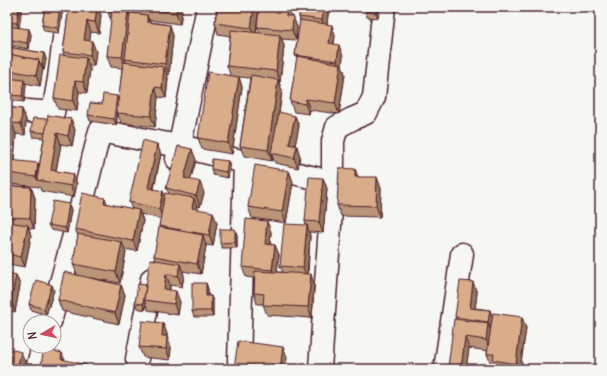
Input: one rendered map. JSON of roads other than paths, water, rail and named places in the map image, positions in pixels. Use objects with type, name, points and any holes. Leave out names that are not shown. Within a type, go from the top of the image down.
[{"type":"street","points":[[7,108],[54,113],[68,7]]},
{"type":"street","points":[[174,176],[208,7]]},
{"type":"street","points":[[320,369],[333,182],[333,141],[337,127],[366,113],[374,97],[384,7]]},
{"type":"street","points":[[52,314],[100,131],[180,146],[333,182]]},
{"type":"street","points":[[239,362],[246,162]]},
{"type":"street","points":[[446,369],[462,254]]},
{"type":"street","points":[[137,359],[156,260]]},
{"type":"street","points":[[37,369],[41,354]]}]
